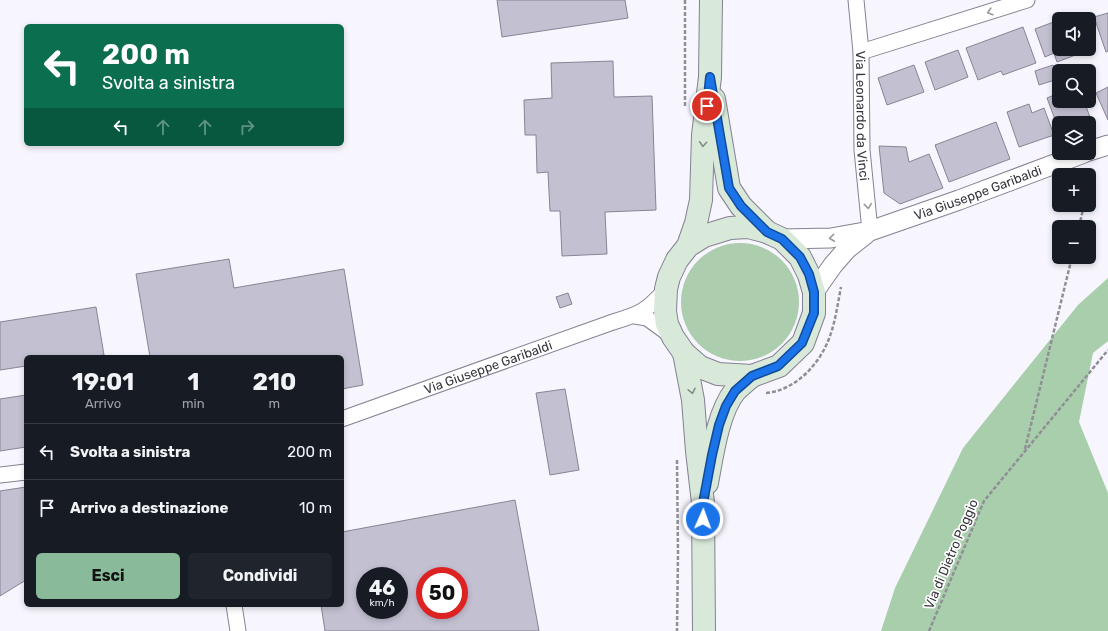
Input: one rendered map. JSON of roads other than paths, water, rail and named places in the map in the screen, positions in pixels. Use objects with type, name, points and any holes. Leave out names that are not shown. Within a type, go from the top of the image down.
[{"type":"main road","points":[[704,631],[703,503],[697,451],[694,400],[678,345],[667,324],[665,311],[666,289],[669,277],[677,260],[688,246],[696,223],[700,200],[703,135],[710,77],[711,0]]},
{"type":"main road","points":[[703,503],[719,425],[726,406],[735,391],[752,376],[778,366],[802,343],[814,313],[814,292],[809,274],[800,257],[741,206],[729,188],[710,77]]},
{"type":"main road","points":[[688,246],[704,236],[730,228],[748,227],[775,236]]},
{"type":"main road","points":[[678,345],[700,367],[718,374],[752,376]]},
{"type":"street","name":"Via Leonardo da Vinci","points":[[856,0],[861,52],[862,150],[870,231]]},
{"type":"street","points":[[861,52],[1027,0]]},
{"type":"street","points":[[1096,149],[1108,145]]},
{"type":"street","name":"Via Giuseppe Garibaldi","points":[[775,236],[831,238],[870,231],[959,200],[1065,160]]},
{"type":"street","name":"Via Giuseppe Garibaldi","points":[[814,292],[833,265],[847,249],[870,231]]},
{"type":"street","name":"Via Giuseppe Garibaldi","points":[[344,418],[613,322],[635,316],[654,303],[666,289]]},
{"type":"street","points":[[635,316],[647,318],[678,345]]},
{"type":"street","points":[[0,475],[24,472]]},
{"type":"street","points":[[234,607],[238,631]]}]
